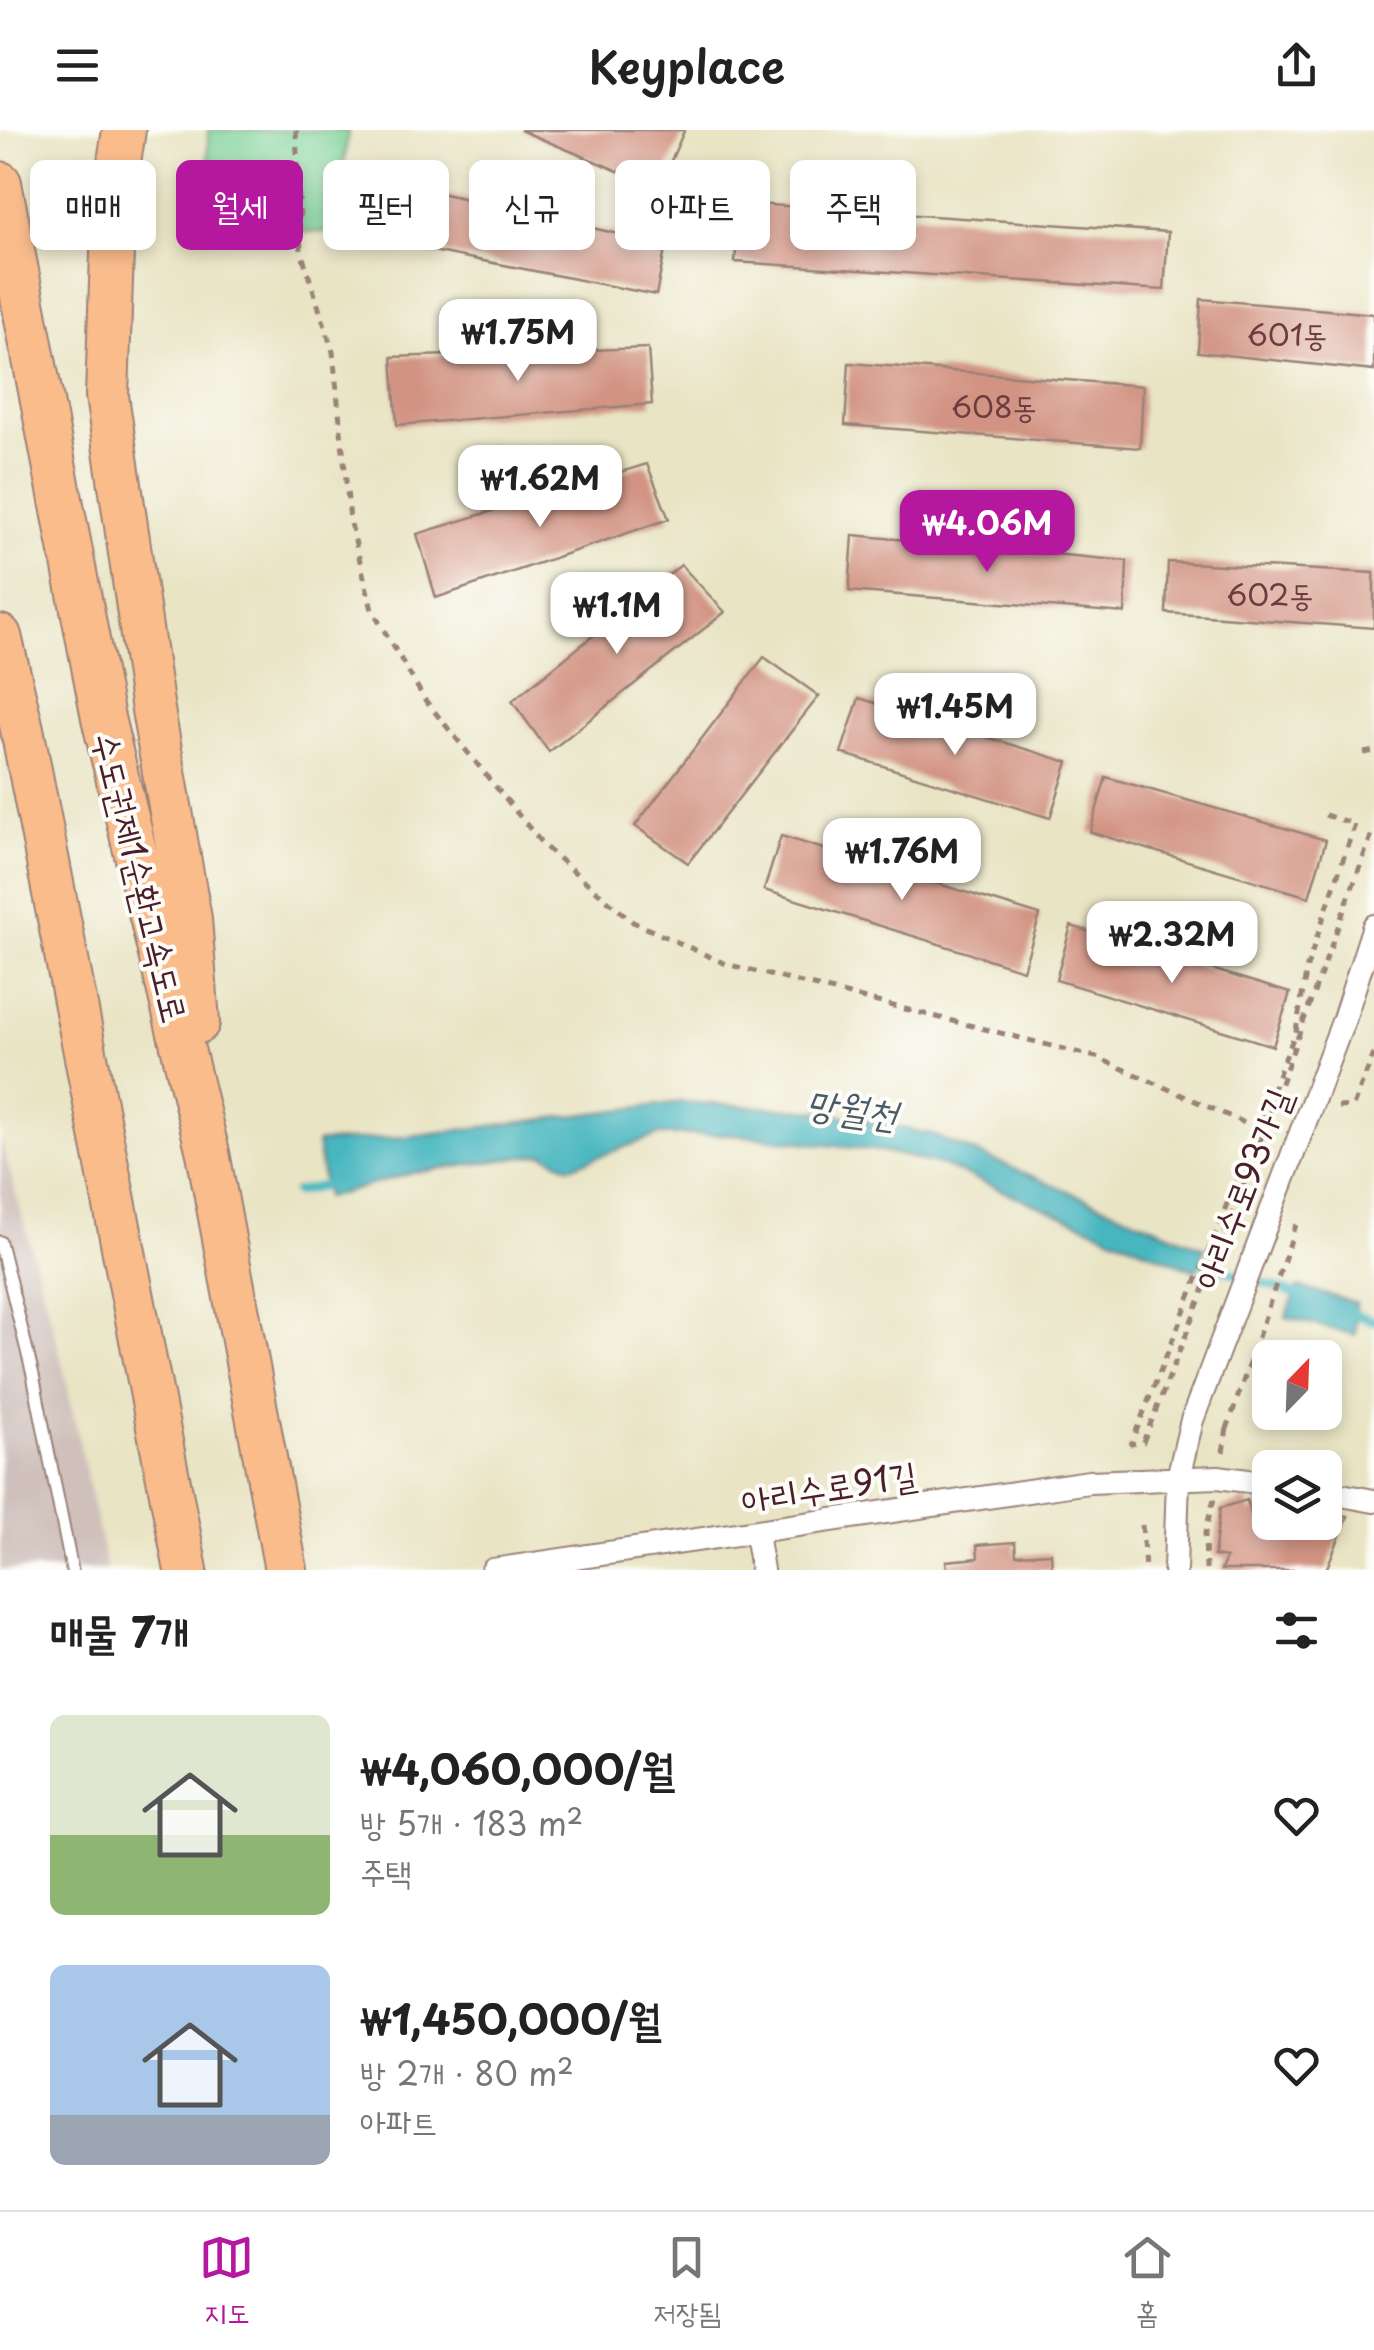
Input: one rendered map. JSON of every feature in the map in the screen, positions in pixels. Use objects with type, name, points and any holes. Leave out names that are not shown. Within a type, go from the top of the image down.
[{"type":"highway","points":[[124,130],[114,195],[106,396],[152,710],[190,919],[208,1152]]},
{"type":"highway","name":"수도권제1순환고속도로","points":[[0,183],[104,718],[208,1152],[286,1570]]},
{"type":"highway","points":[[0,636],[22,729],[186,1570]]},
{"type":"highway","points":[[0,674],[22,729]]},
{"type":"street","name":"아리수로93가길","points":[[1175,1570],[1178,1478],[1219,1343],[1344,1019],[1374,926]]},
{"type":"street","points":[[1178,1478],[1252,1482]]},
{"type":"street","name":"아리수로91길","points":[[506,1568],[1089,1482],[1178,1478]]},
{"type":"street","points":[[1342,1495],[1374,1500]]},
{"type":"street","points":[[756,1533],[762,1570]]},
{"type":"lane","points":[[0,1242],[33,1375],[72,1570]]},
{"type":"path","points":[[296,130],[301,251],[333,352],[350,520],[372,610],[426,700],[544,846],[634,922],[726,964],[1096,1057],[1261,1131]]},
{"type":"path","points":[[1364,753],[1374,750]]},
{"type":"path","points":[[1325,815],[1355,824],[1306,967],[1296,1031],[1261,1131],[1181,1348],[1143,1442],[1131,1444],[1168,1349],[1261,1131],[1283,1084],[1374,828]]},
{"type":"path","points":[[1335,1108],[1354,1106],[1374,1054]]},
{"type":"path","points":[[1223,1455],[1227,1426],[1298,1218]]},
{"type":"path","points":[[1206,1570],[1205,1533],[1217,1485]]},
{"type":"path","points":[[1142,1525],[1145,1570]]},
{"type":"shaded area","points":[[0,1137],[59,1348],[107,1570],[0,1570]]},
{"type":"green space","points":[[208,130],[348,130],[344,160],[323,160],[323,232],[303,232],[303,160],[208,160]]},
{"type":"water","points":[[682,1102],[820,1111],[930,1134],[1205,1248],[1196,1271],[944,1166],[883,1151],[728,1134],[658,1135],[570,1167],[543,1154],[412,1173],[326,1198],[317,1143],[403,1137]]},
{"type":"water","points":[[1298,1287],[1356,1303],[1355,1335],[1286,1317]]},
{"type":"building","points":[[520,130],[684,131],[671,160],[615,160],[615,170]]},
{"type":"building","points":[[449,195],[469,200],[469,250],[595,250],[595,229],[615,233],[615,250],[665,250],[656,295],[428,250],[449,250]]},
{"type":"building","points":[[770,205],[790,206],[790,250],[916,250],[916,215],[1168,232],[1164,290],[735,262],[736,250],[770,250]]},
{"type":"building","points":[[1201,299],[1374,314],[1374,371],[1198,352]]},
{"type":"building","points":[[648,348],[652,404],[397,425],[392,357]]},
{"type":"building","points":[[849,363],[1143,386],[1140,448],[845,425]]},
{"type":"building","points":[[647,464],[669,519],[436,598],[417,534]]},
{"type":"building","points":[[853,535],[1127,561],[1125,613],[849,591]]},
{"type":"building","points":[[1168,562],[1374,573],[1374,628],[1166,613]]},
{"type":"building","points":[[681,565],[725,612],[549,752],[512,701]]},
{"type":"building","points":[[764,657],[819,696],[688,863],[635,826]]},
{"type":"building","points":[[859,698],[1068,762],[1050,818],[841,753]]},
{"type":"building","points":[[1106,777],[1326,840],[1309,897],[1090,832]]},
{"type":"building","points":[[781,836],[1040,915],[1023,970],[764,890]]},
{"type":"building","points":[[1071,926],[1290,993],[1273,1046],[1056,980]]},
{"type":"building","points":[[1247,1500],[1252,1512],[1252,1540],[1338,1540],[1326,1570],[1221,1570],[1226,1558],[1214,1556],[1220,1508]]},
{"type":"building","points":[[1015,1542],[1016,1555],[1051,1553],[1052,1570],[947,1570],[946,1561],[978,1558],[977,1545]]},
{"type":"waterway","name":"망월천","points":[[296,1192],[332,1184]]},
{"type":"waterway","name":"망월천","points":[[1192,1259],[1305,1297]]},
{"type":"waterway","name":"망월천","points":[[1348,1312],[1374,1321]]}]
